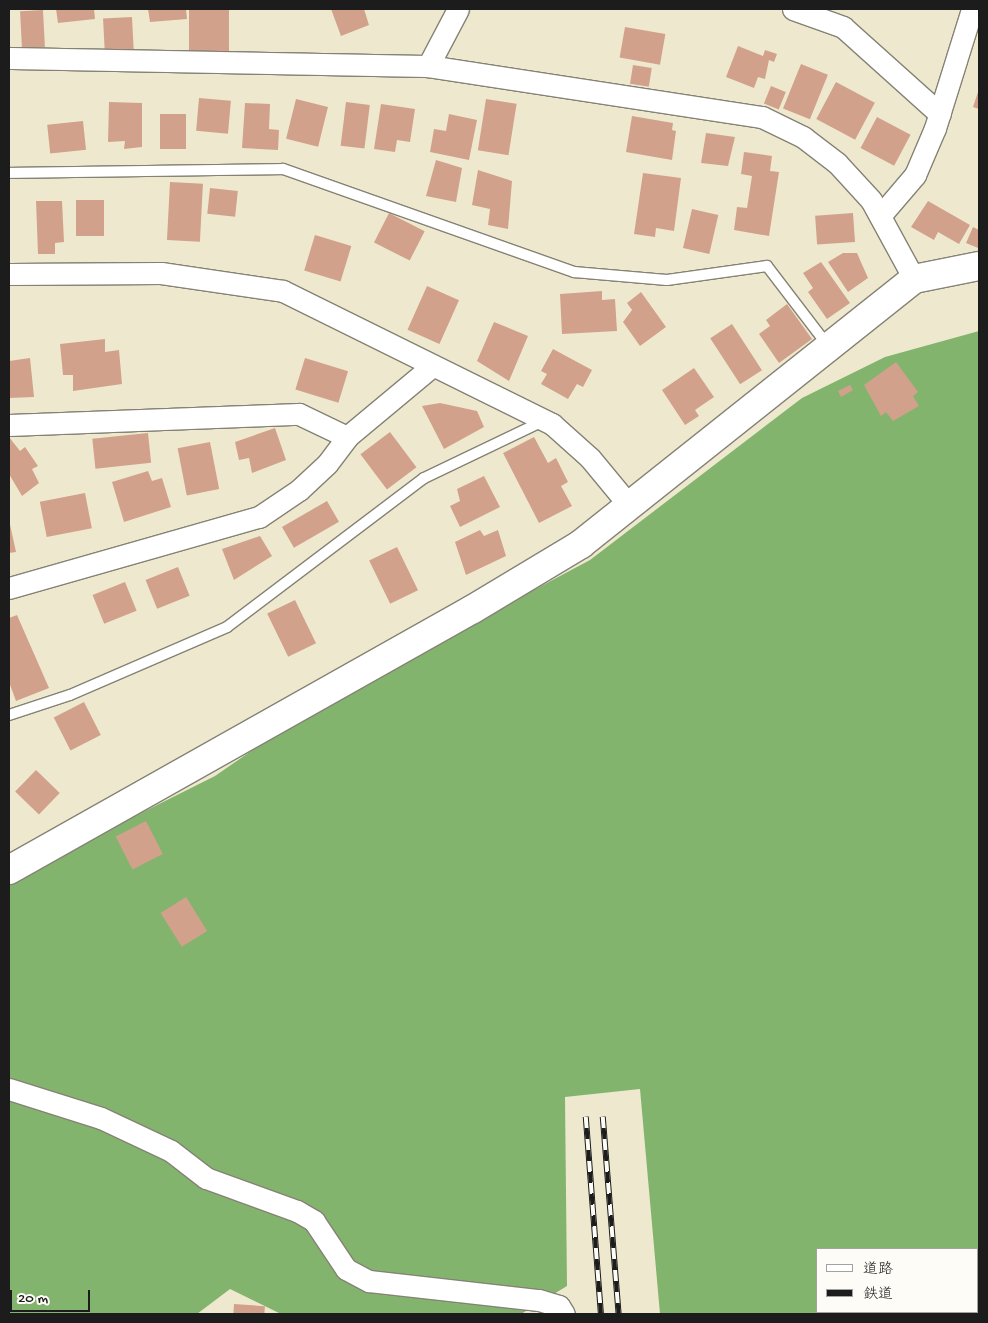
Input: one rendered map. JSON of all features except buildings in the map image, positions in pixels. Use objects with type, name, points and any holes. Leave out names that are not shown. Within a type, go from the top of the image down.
[{"type":"street","points":[[428,66],[458,9]]},
{"type":"street","points":[[793,9],[848,30],[940,114]]},
{"type":"street","points":[[880,216],[915,175],[940,114],[972,9]]},
{"type":"street","points":[[9,58],[428,66],[762,117],[803,138],[836,163],[880,216],[914,279]]},
{"type":"street","points":[[9,870],[473,609],[581,544],[628,504],[830,348],[914,279],[979,266]]},
{"type":"street","points":[[9,274],[161,273],[283,291],[431,367],[497,394],[546,420],[590,458],[628,504]]},
{"type":"street","points":[[9,588],[259,517],[299,490],[327,464],[347,437],[431,367]]},
{"type":"street","points":[[9,425],[299,414],[347,437]]},
{"type":"street","points":[[9,1089],[101,1118],[171,1150],[206,1178],[297,1211],[314,1221],[346,1269],[369,1281],[539,1300],[559,1306],[564,1314]]},
{"type":"lane","points":[[9,173],[283,170],[574,272],[667,280],[767,266],[830,348]]},
{"type":"lane","points":[[9,715],[70,695],[227,627],[424,478],[546,420]]},
{"type":"green space","points":[[979,331],[979,1265],[978,1248],[816,1248],[816,1313],[915,1314],[660,1314],[640,1089],[565,1097],[567,1286],[521,1314],[281,1314],[230,1289],[197,1314],[9,1314],[9,879],[215,776],[315,707],[590,560],[802,398],[885,357]]},
{"type":"railway","points":[[586,1117],[601,1314]]},
{"type":"railway","points":[[603,1117],[619,1314]]}]
